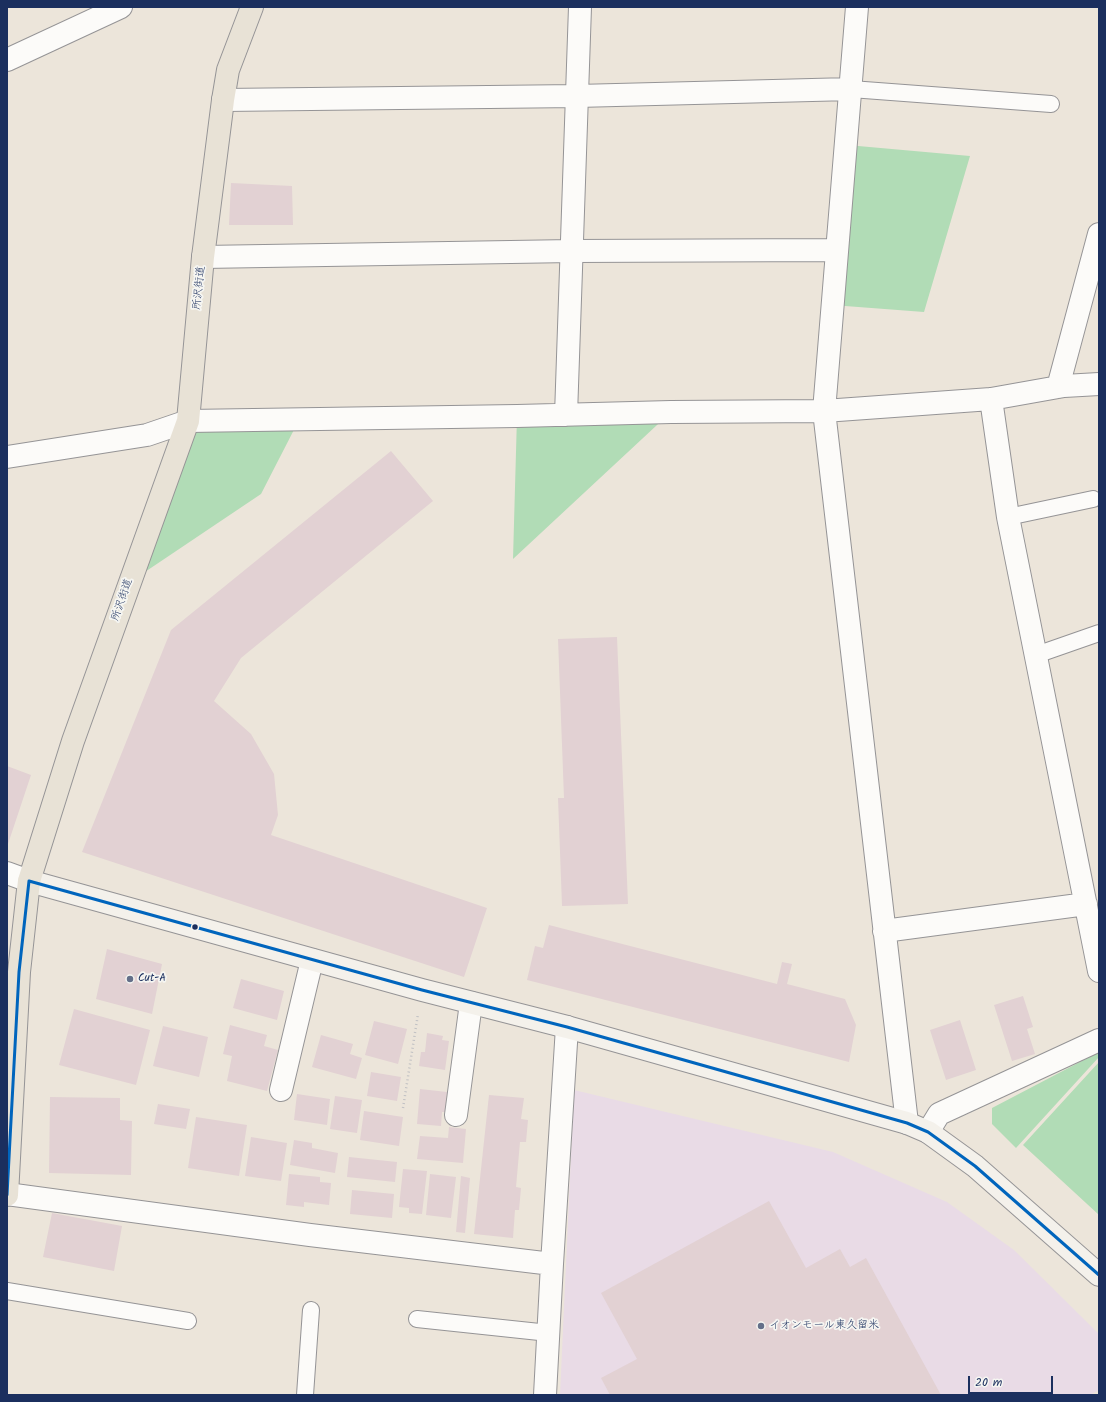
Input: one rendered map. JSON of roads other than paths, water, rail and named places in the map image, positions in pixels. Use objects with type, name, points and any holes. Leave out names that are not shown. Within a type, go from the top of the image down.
[{"type":"main road","name":"所沢街道","points":[[7,1194],[19,972],[29,881],[73,741],[188,421],[203,257],[223,100],[228,70],[250,8]]},
{"type":"street","points":[[566,415],[580,7]]},
{"type":"street","points":[[857,7],[852,89],[824,411],[907,1123]]},
{"type":"street","points":[[7,60],[110,9]]},
{"type":"street","points":[[223,100],[577,96],[852,89]]},
{"type":"street","points":[[1058,387],[1099,234]]},
{"type":"street","points":[[203,257],[572,251],[837,250]]},
{"type":"street","points":[[7,457],[147,435],[188,421],[671,412],[824,411],[991,399],[1058,387],[1099,384]]},
{"type":"street","points":[[991,399],[1008,517],[1099,971]]},
{"type":"street","points":[[7,873],[29,881],[312,960],[567,1027],[907,1123],[928,1132],[975,1166],[1099,1275]]},
{"type":"street","points":[[884,931],[1086,904]]},
{"type":"street","points":[[281,1090],[312,960]]},
{"type":"street","points":[[456,1115],[471,1003]]},
{"type":"street","points":[[545,1395],[567,1027]]},
{"type":"street","points":[[928,1132],[939,1114],[1099,1040]]},
{"type":"street","points":[[7,1194],[310,1235],[552,1264]]},
{"type":"lane","points":[[852,89],[1052,104]]},
{"type":"lane","points":[[1008,517],[1093,499]]},
{"type":"lane","points":[[1036,655],[1099,632]]},
{"type":"lane","points":[[7,1291],[188,1321]]},
{"type":"lane","points":[[305,1395],[311,1310]]},
{"type":"lane","points":[[417,1319],[549,1332]]},
{"type":"place","name":"Cut-A","points":[[130,979]]},
{"type":"place","name":"イオンモール東久留米","points":[[761,1326]]}]
